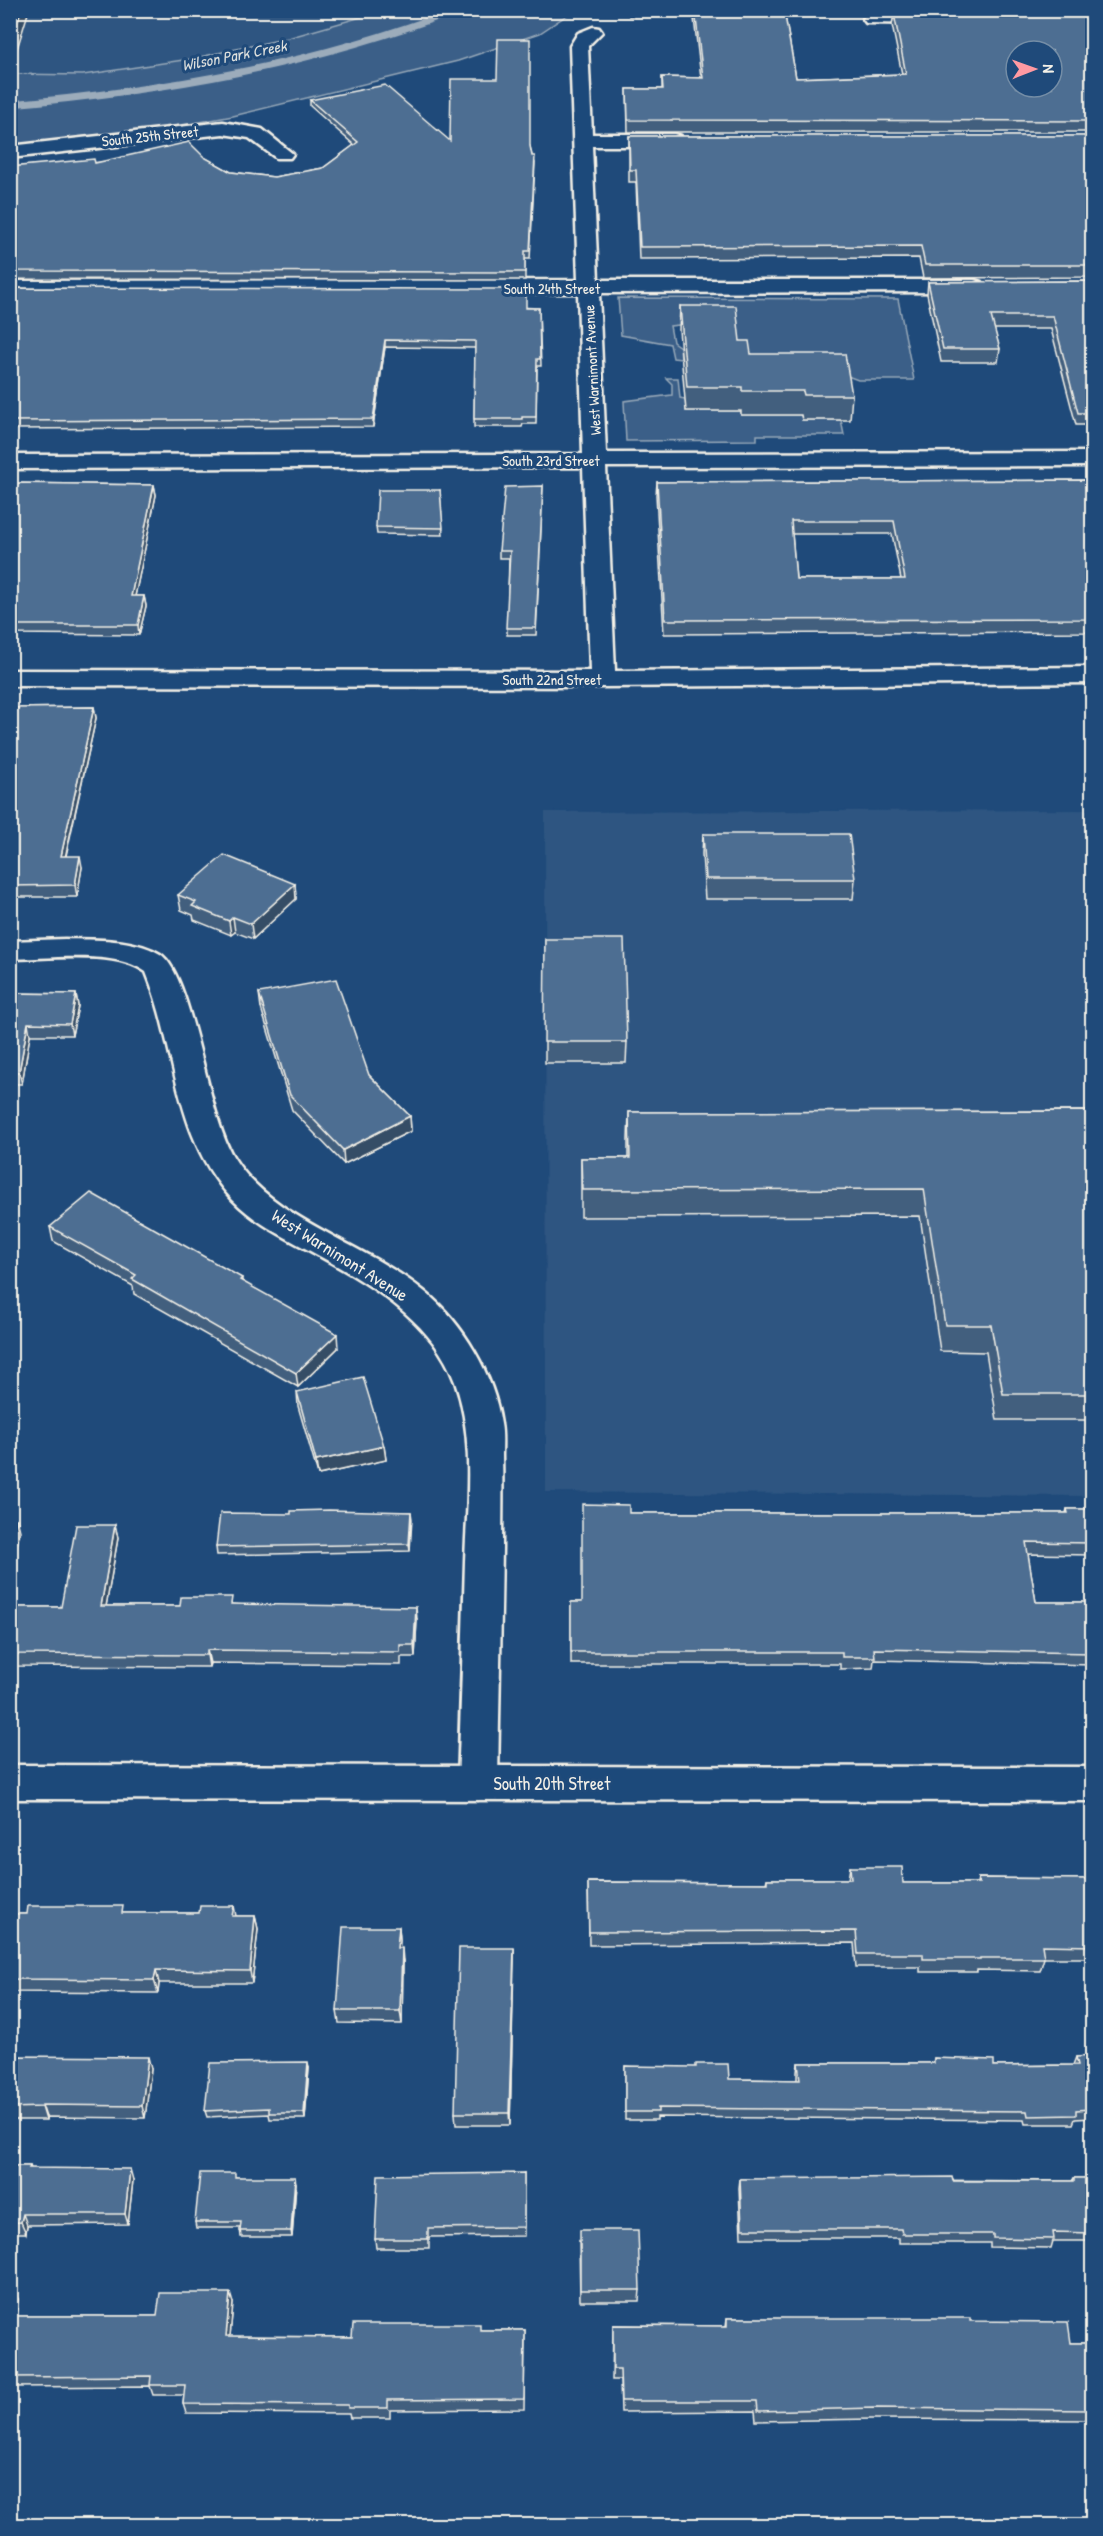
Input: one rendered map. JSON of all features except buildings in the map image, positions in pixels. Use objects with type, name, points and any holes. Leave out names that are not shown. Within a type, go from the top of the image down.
[{"type":"street","points":[[872,19],[961,19]]},
{"type":"street","name":"West Warnimont Avenue","points":[[593,32],[584,37],[579,46],[603,680]]},
{"type":"street","name":"South 25th Street","points":[[10,152],[222,128],[255,133],[283,154]]},
{"type":"street","points":[[582,140],[689,141]]},
{"type":"street","name":"South 24th Street","points":[[10,287],[994,286]]},
{"type":"street","name":"South 23rd Street","points":[[10,462],[1092,459]]},
{"type":"street","name":"South 22nd Street","points":[[10,678],[603,680],[1092,675]]},
{"type":"street","name":"West Warnimont Avenue","points":[[10,950],[123,951],[144,958],[157,966],[165,983],[204,1129],[220,1163],[245,1193],[282,1221],[364,1266],[414,1301],[448,1337],[472,1381],[484,1424],[485,1492],[478,1783]]},
{"type":"street","name":"South 20th Street","points":[[10,1782],[1092,1784]]},
{"type":"shaded area","points":[[11,11],[382,11],[288,38],[190,59],[83,75],[11,74]]},
{"type":"shaded area","points":[[382,11],[573,11],[540,33],[458,61],[233,116],[161,129],[11,145],[11,74],[83,75],[190,59],[288,38]]},
{"type":"shaded area","points":[[618,298],[898,299],[914,380],[858,380],[845,375],[766,374],[688,324],[670,326],[673,342],[680,347],[681,359],[673,358],[670,344],[621,335]]},
{"type":"shaded area","points":[[666,378],[678,378],[680,398],[685,399],[686,411],[741,411],[741,415],[801,415],[802,420],[841,420],[844,435],[757,435],[757,440],[626,441],[624,401],[672,395],[672,384]]},
{"type":"shaded area","points":[[1092,810],[1092,1496],[546,1492],[545,812]]},
{"type":"waterway","name":"Wilson Park Creek","points":[[10,104],[124,92],[237,73],[347,46],[456,10]]}]
